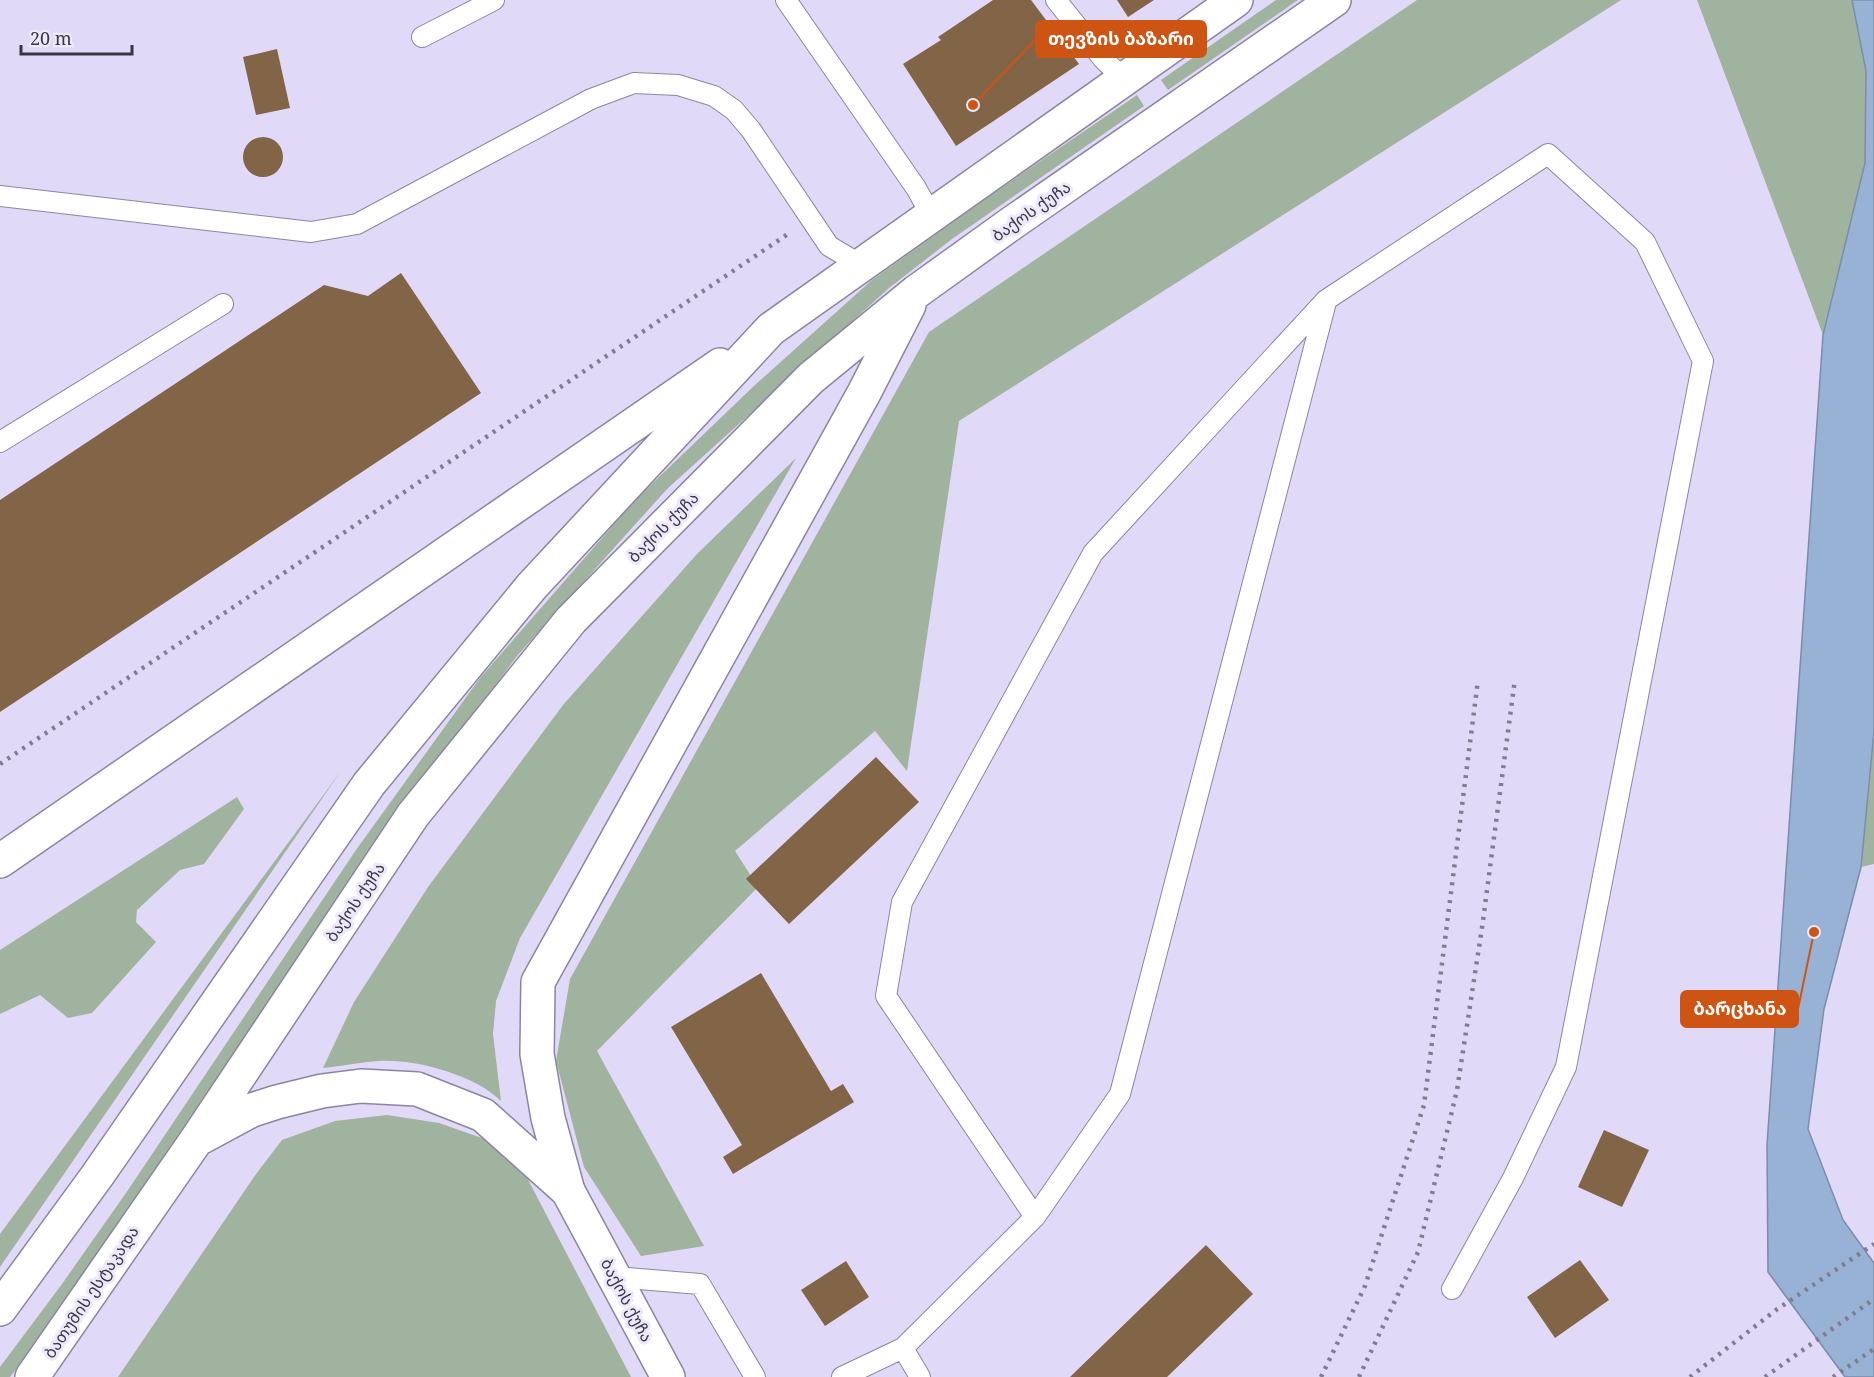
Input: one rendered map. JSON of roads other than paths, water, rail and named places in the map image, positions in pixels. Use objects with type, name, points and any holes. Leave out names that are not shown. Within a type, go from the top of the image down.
[{"type":"main road","name":"ბაქოს ქუჩა","points":[[149,1208],[413,815],[571,620],[811,378],[916,292],[1334,0]]},
{"type":"main road","points":[[0,861],[771,330],[1223,4]]},
{"type":"main road","points":[[568,1191],[548,1118],[537,1054],[538,982],[864,393],[916,292]]},
{"type":"main road","points":[[0,1310],[97,1176],[369,784],[532,586],[771,330]]},
{"type":"main road","points":[[197,1139],[252,1110],[322,1091],[361,1086],[417,1089],[483,1115],[568,1191]]},
{"type":"main road","name":"ბაქოს ქუჩა","points":[[568,1191],[668,1377]]},
{"type":"main road","name":"ბათუმის ესტაკადა","points":[[32,1377],[149,1208]]},
{"type":"lane","points":[[422,38],[494,0]]},
{"type":"lane","points":[[786,0],[916,188],[931,215]]},
{"type":"lane","points":[[1056,0],[1104,60],[1123,78]]},
{"type":"lane","points":[[0,196],[311,232],[357,224],[591,99],[634,82],[678,85],[714,96],[734,110],[751,130],[829,246],[861,265]]},
{"type":"lane","points":[[1035,1217],[886,996],[902,902],[1093,553],[1326,300],[1548,154],[1645,242],[1703,360],[1566,1066],[1513,1178],[1452,1289]]},
{"type":"lane","points":[[842,1377],[903,1348],[1035,1217],[1120,1094],[1326,300]]},
{"type":"lane","points":[[0,442],[224,304]]},
{"type":"lane","points":[[615,1277],[700,1284],[755,1377]]},
{"type":"lane","points":[[903,1348],[920,1377]]},
{"type":"water","points":[[1852,0],[1874,0],[1874,732],[1861,867],[1824,1009],[1808,1129],[1843,1220],[1874,1263],[1874,1377],[1845,1377],[1768,1272],[1767,1145],[1823,335],[1865,163],[1866,71]]},
{"type":"railway","points":[[0,764],[788,234]]},
{"type":"railway","points":[[1359,1377],[1418,1252],[1457,1090],[1482,928],[1515,679]]},
{"type":"railway","points":[[1321,1377],[1365,1286],[1424,1105],[1478,680]]},
{"type":"railway","points":[[1690,1377],[1776,1310],[1874,1244]]},
{"type":"railway","points":[[1765,1377],[1874,1299]]},
{"type":"railway","points":[[1833,1377],[1874,1349]]},
{"type":"place","name":"თევზის ბაზარი","points":[[973,105]]},
{"type":"place","name":"ბარცხანა","points":[[1814,932]]}]
